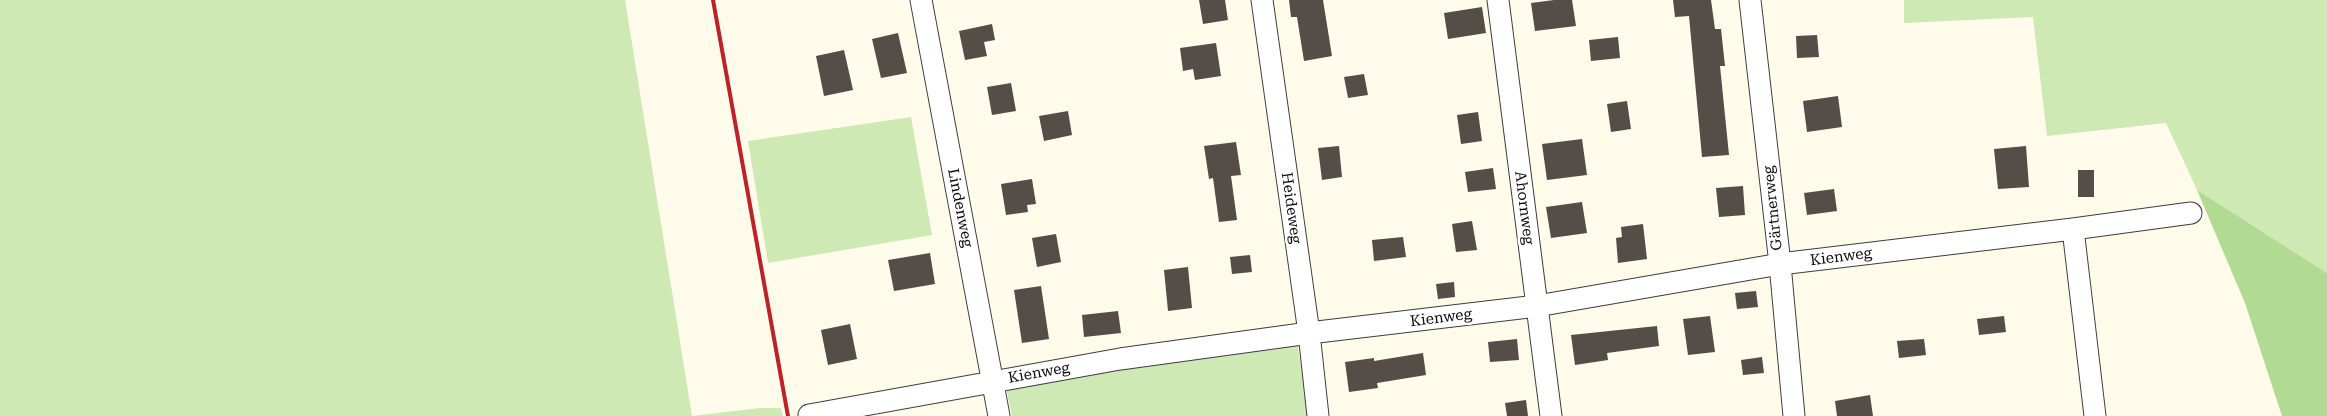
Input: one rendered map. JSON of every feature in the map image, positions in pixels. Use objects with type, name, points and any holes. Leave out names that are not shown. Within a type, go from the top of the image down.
[{"type":"street","name":"Lindenweg","points":[[921,0],[999,416]]},
{"type":"street","name":"Heideweg","points":[[1262,0],[1309,333],[1318,416]]},
{"type":"street","name":"Ahornweg","points":[[1498,0],[1551,416]]},
{"type":"street","name":"Gärtnerweg","points":[[1750,0],[1780,264],[1794,416]]},
{"type":"street","name":"Kienweg","points":[[809,415],[1120,359],[1309,333],[1536,306],[1780,264],[2191,213]]},
{"type":"street","points":[[2073,229],[2095,416]]},
{"type":"green space","points":[[0,0],[625,0],[692,416],[0,416]]},
{"type":"green space","points":[[1904,0],[2327,0],[2327,273],[2197,190],[2166,123],[2047,136],[2033,17],[1904,23]]},
{"type":"green space","points":[[911,117],[932,235],[768,263],[748,141]]},
{"type":"green space","points":[[2197,190],[2327,273],[2327,416],[2282,416],[2245,303]]},
{"type":"green space","points":[[1297,342],[1309,416],[1012,416],[1006,387]]},
{"type":"green space","points":[[760,408],[781,408],[783,416],[692,416]]},
{"type":"building","points":[[1199,0],[1225,0],[1228,20],[1203,24]]},
{"type":"building","points":[[1289,0],[1323,0],[1332,56],[1304,61],[1297,17],[1291,17]]},
{"type":"building","points":[[1572,0],[1576,26],[1535,31],[1531,3]]},
{"type":"building","points":[[1673,0],[1711,0],[1715,29],[1721,29],[1725,66],[1720,66],[1729,155],[1702,157],[1689,16],[1675,17]]},
{"type":"building","points":[[1482,7],[1486,33],[1448,39],[1444,13]]},
{"type":"building","points":[[992,24],[995,40],[984,42],[987,56],[965,60],[959,31]]},
{"type":"building","points":[[898,33],[907,73],[881,78],[872,39]]},
{"type":"building","points":[[1817,35],[1819,57],[1797,58],[1796,36]]},
{"type":"building","points":[[1618,37],[1620,58],[1591,61],[1589,40]]},
{"type":"building","points":[[1216,43],[1221,76],[1195,80],[1193,69],[1183,71],[1180,48]]},
{"type":"building","points":[[844,50],[853,90],[824,96],[816,56]]},
{"type":"building","points":[[1364,74],[1368,95],[1348,98],[1344,77]]},
{"type":"building","points":[[1011,83],[1016,111],[992,115],[987,87]]},
{"type":"building","points":[[1838,96],[1842,127],[1807,132],[1803,101]]},
{"type":"building","points":[[1627,101],[1631,129],[1611,132],[1607,104]]},
{"type":"building","points":[[1068,111],[1072,135],[1044,141],[1039,116]]},
{"type":"building","points":[[1478,112],[1482,141],[1461,144],[1457,115]]},
{"type":"building","points":[[1582,139],[1587,175],[1547,180],[1542,144]]},
{"type":"building","points":[[1236,142],[1241,175],[1231,176],[1237,220],[1219,222],[1213,178],[1209,179],[1204,146]]},
{"type":"building","points":[[1339,146],[1342,177],[1322,180],[1318,148]]},
{"type":"building","points":[[2026,146],[2029,187],[1998,189],[1994,149]]},
{"type":"building","points":[[1493,168],[1496,189],[1468,192],[1465,172]]},
{"type":"building","points":[[2078,170],[2094,170],[2094,197],[2078,197]]},
{"type":"building","points":[[1032,179],[1036,204],[1027,205],[1028,212],[1006,215],[1001,184]]},
{"type":"building","points":[[1743,186],[1745,215],[1719,217],[1716,188]]},
{"type":"building","points":[[1834,189],[1837,211],[1807,215],[1804,193]]},
{"type":"building","points":[[1582,202],[1587,233],[1551,238],[1546,207]]},
{"type":"building","points":[[1472,221],[1477,250],[1456,252],[1452,224]]},
{"type":"building","points":[[1643,224],[1647,259],[1618,263],[1616,238],[1622,237],[1621,227]]},
{"type":"building","points":[[1056,234],[1061,262],[1037,267],[1032,238]]},
{"type":"building","points":[[1403,237],[1406,257],[1374,261],[1372,240]]},
{"type":"building","points":[[930,253],[935,284],[894,291],[888,260]]},
{"type":"building","points":[[1250,255],[1252,272],[1232,274],[1230,257]]},
{"type":"building","points":[[1188,267],[1192,308],[1168,311],[1164,270]]},
{"type":"building","points":[[1454,282],[1455,297],[1438,299],[1436,284]]},
{"type":"building","points":[[1041,286],[1049,339],[1022,343],[1014,290]]},
{"type":"building","points":[[1756,291],[1758,307],[1737,309],[1735,293]]},
{"type":"building","points":[[1118,311],[1121,333],[1084,337],[1082,315]]},
{"type":"building","points":[[1710,316],[1715,352],[1688,355],[1683,319]]},
{"type":"building","points":[[2004,316],[2006,332],[1979,335],[1977,319]]},
{"type":"building","points":[[850,324],[857,359],[828,365],[821,330]]},
{"type":"building","points":[[1657,326],[1659,346],[1607,353],[1608,360],[1575,365],[1571,335]]},
{"type":"building","points":[[1517,339],[1519,360],[1490,362],[1488,342]]},
{"type":"building","points":[[1924,339],[1926,355],[1899,358],[1897,341]]},
{"type":"building","points":[[1423,353],[1426,375],[1377,383],[1378,388],[1349,392],[1345,362],[1374,358],[1374,361]]},
{"type":"building","points":[[1762,357],[1764,373],[1743,375],[1741,360]]},
{"type":"building","points":[[1870,395],[1873,416],[1837,416],[1835,401]]},
{"type":"building","points":[[1526,400],[1528,416],[1507,416],[1505,403]]},
{"type":"railway","points":[[713,0],[788,416]]}]
